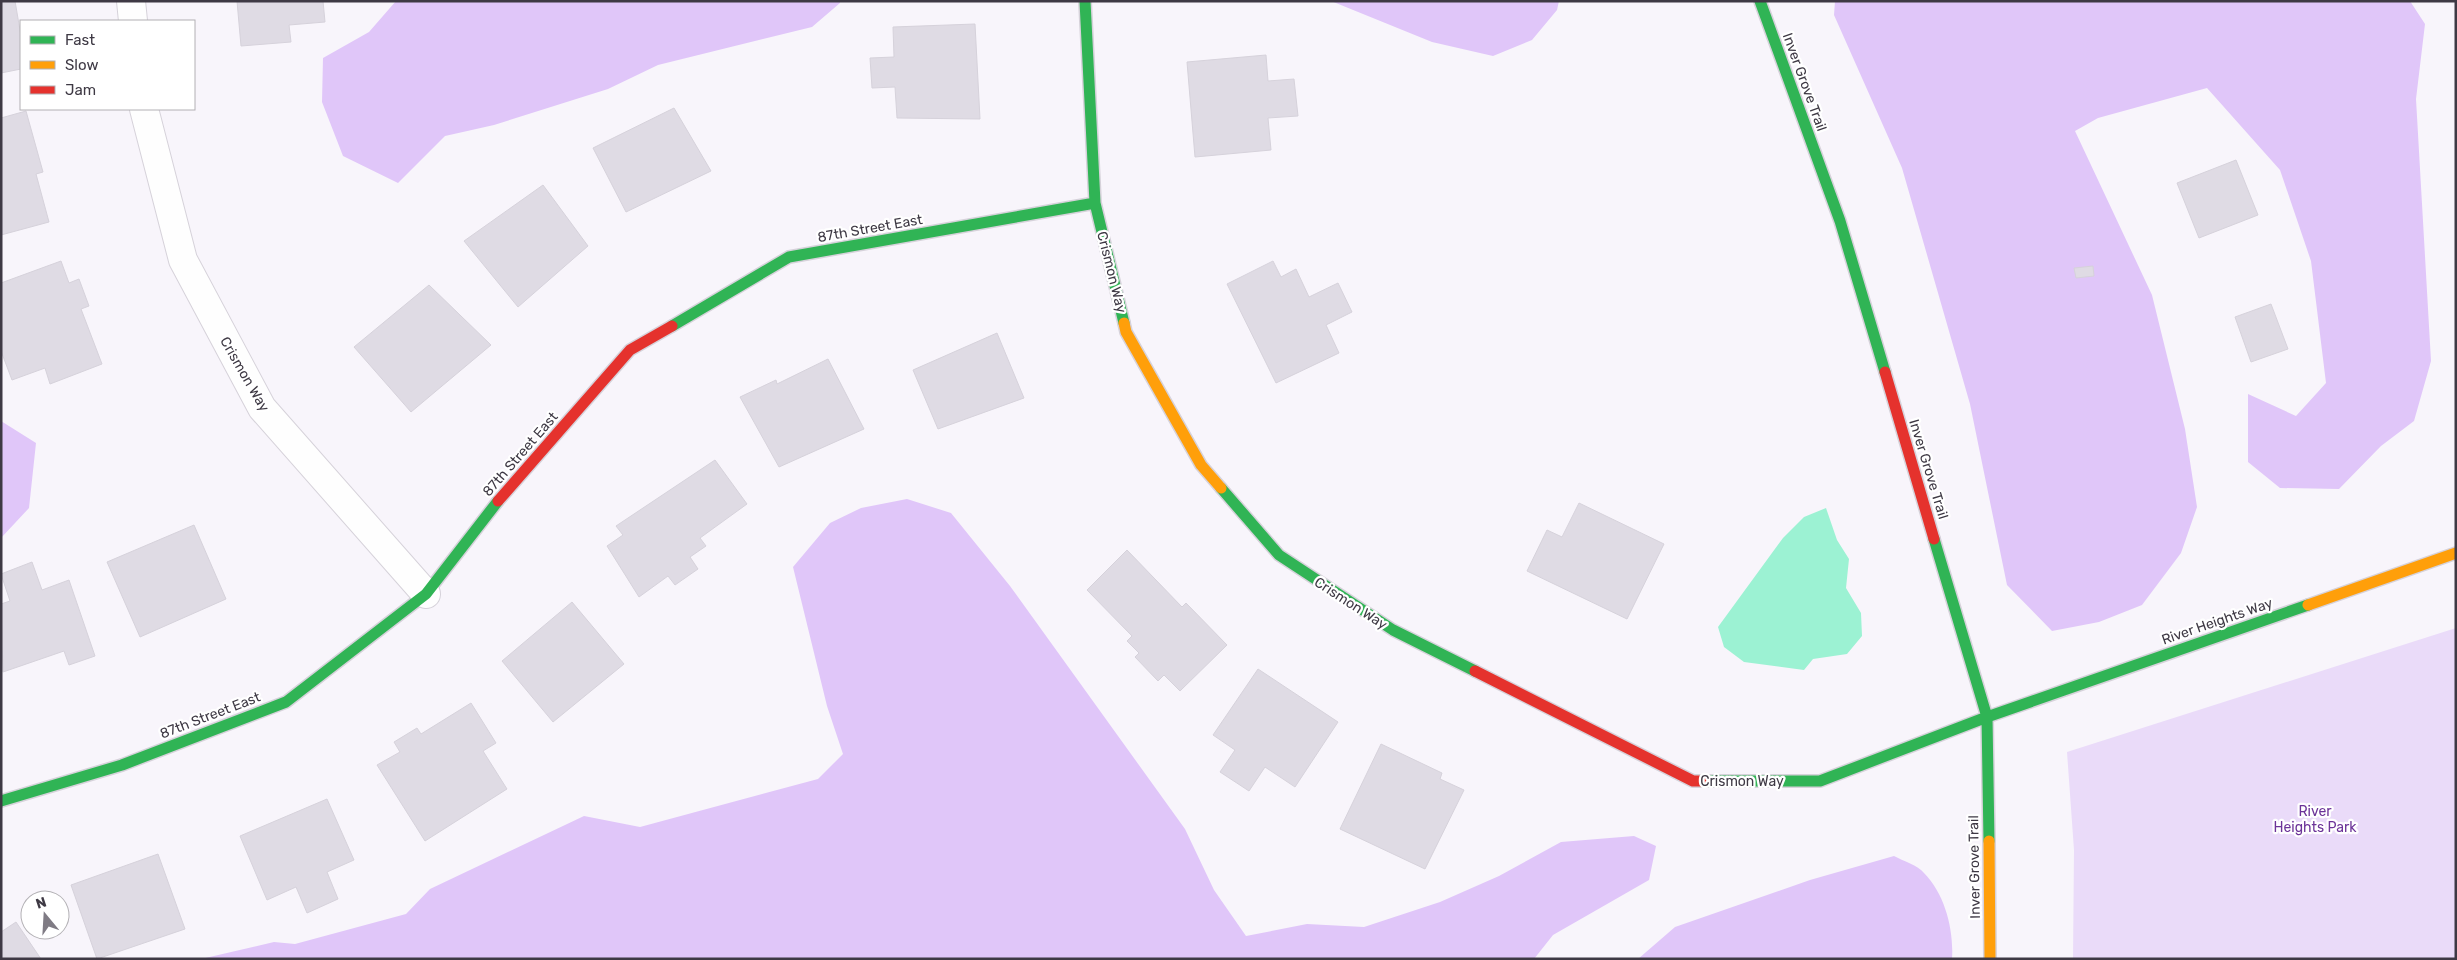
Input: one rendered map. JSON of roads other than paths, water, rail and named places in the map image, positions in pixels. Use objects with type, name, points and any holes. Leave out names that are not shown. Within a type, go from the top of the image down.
[{"type":"street","points":[[131,1],[133,20]]},
{"type":"street","name":"Crismon Way","points":[[1086,1],[1095,203],[1126,332],[1201,465],[1279,555],[1393,630],[1693,781],[1820,781],[1988,717]]},
{"type":"street","name":"Inver Grove Trail","points":[[1760,1],[1840,221],[1988,717],[1990,959]]},
{"type":"street","name":"Crismon Way","points":[[144,110],[183,260],[262,408],[426,594]]},
{"type":"street","name":"87th Street East","points":[[1,801],[122,765],[286,702],[426,594],[495,505],[630,350],[789,257],[1095,203]]},
{"type":"street","name":"River Heights Way","points":[[1988,717],[2456,553]]},
{"type":"park label","name":"River Heights Park","points":[[2315,820]]}]
